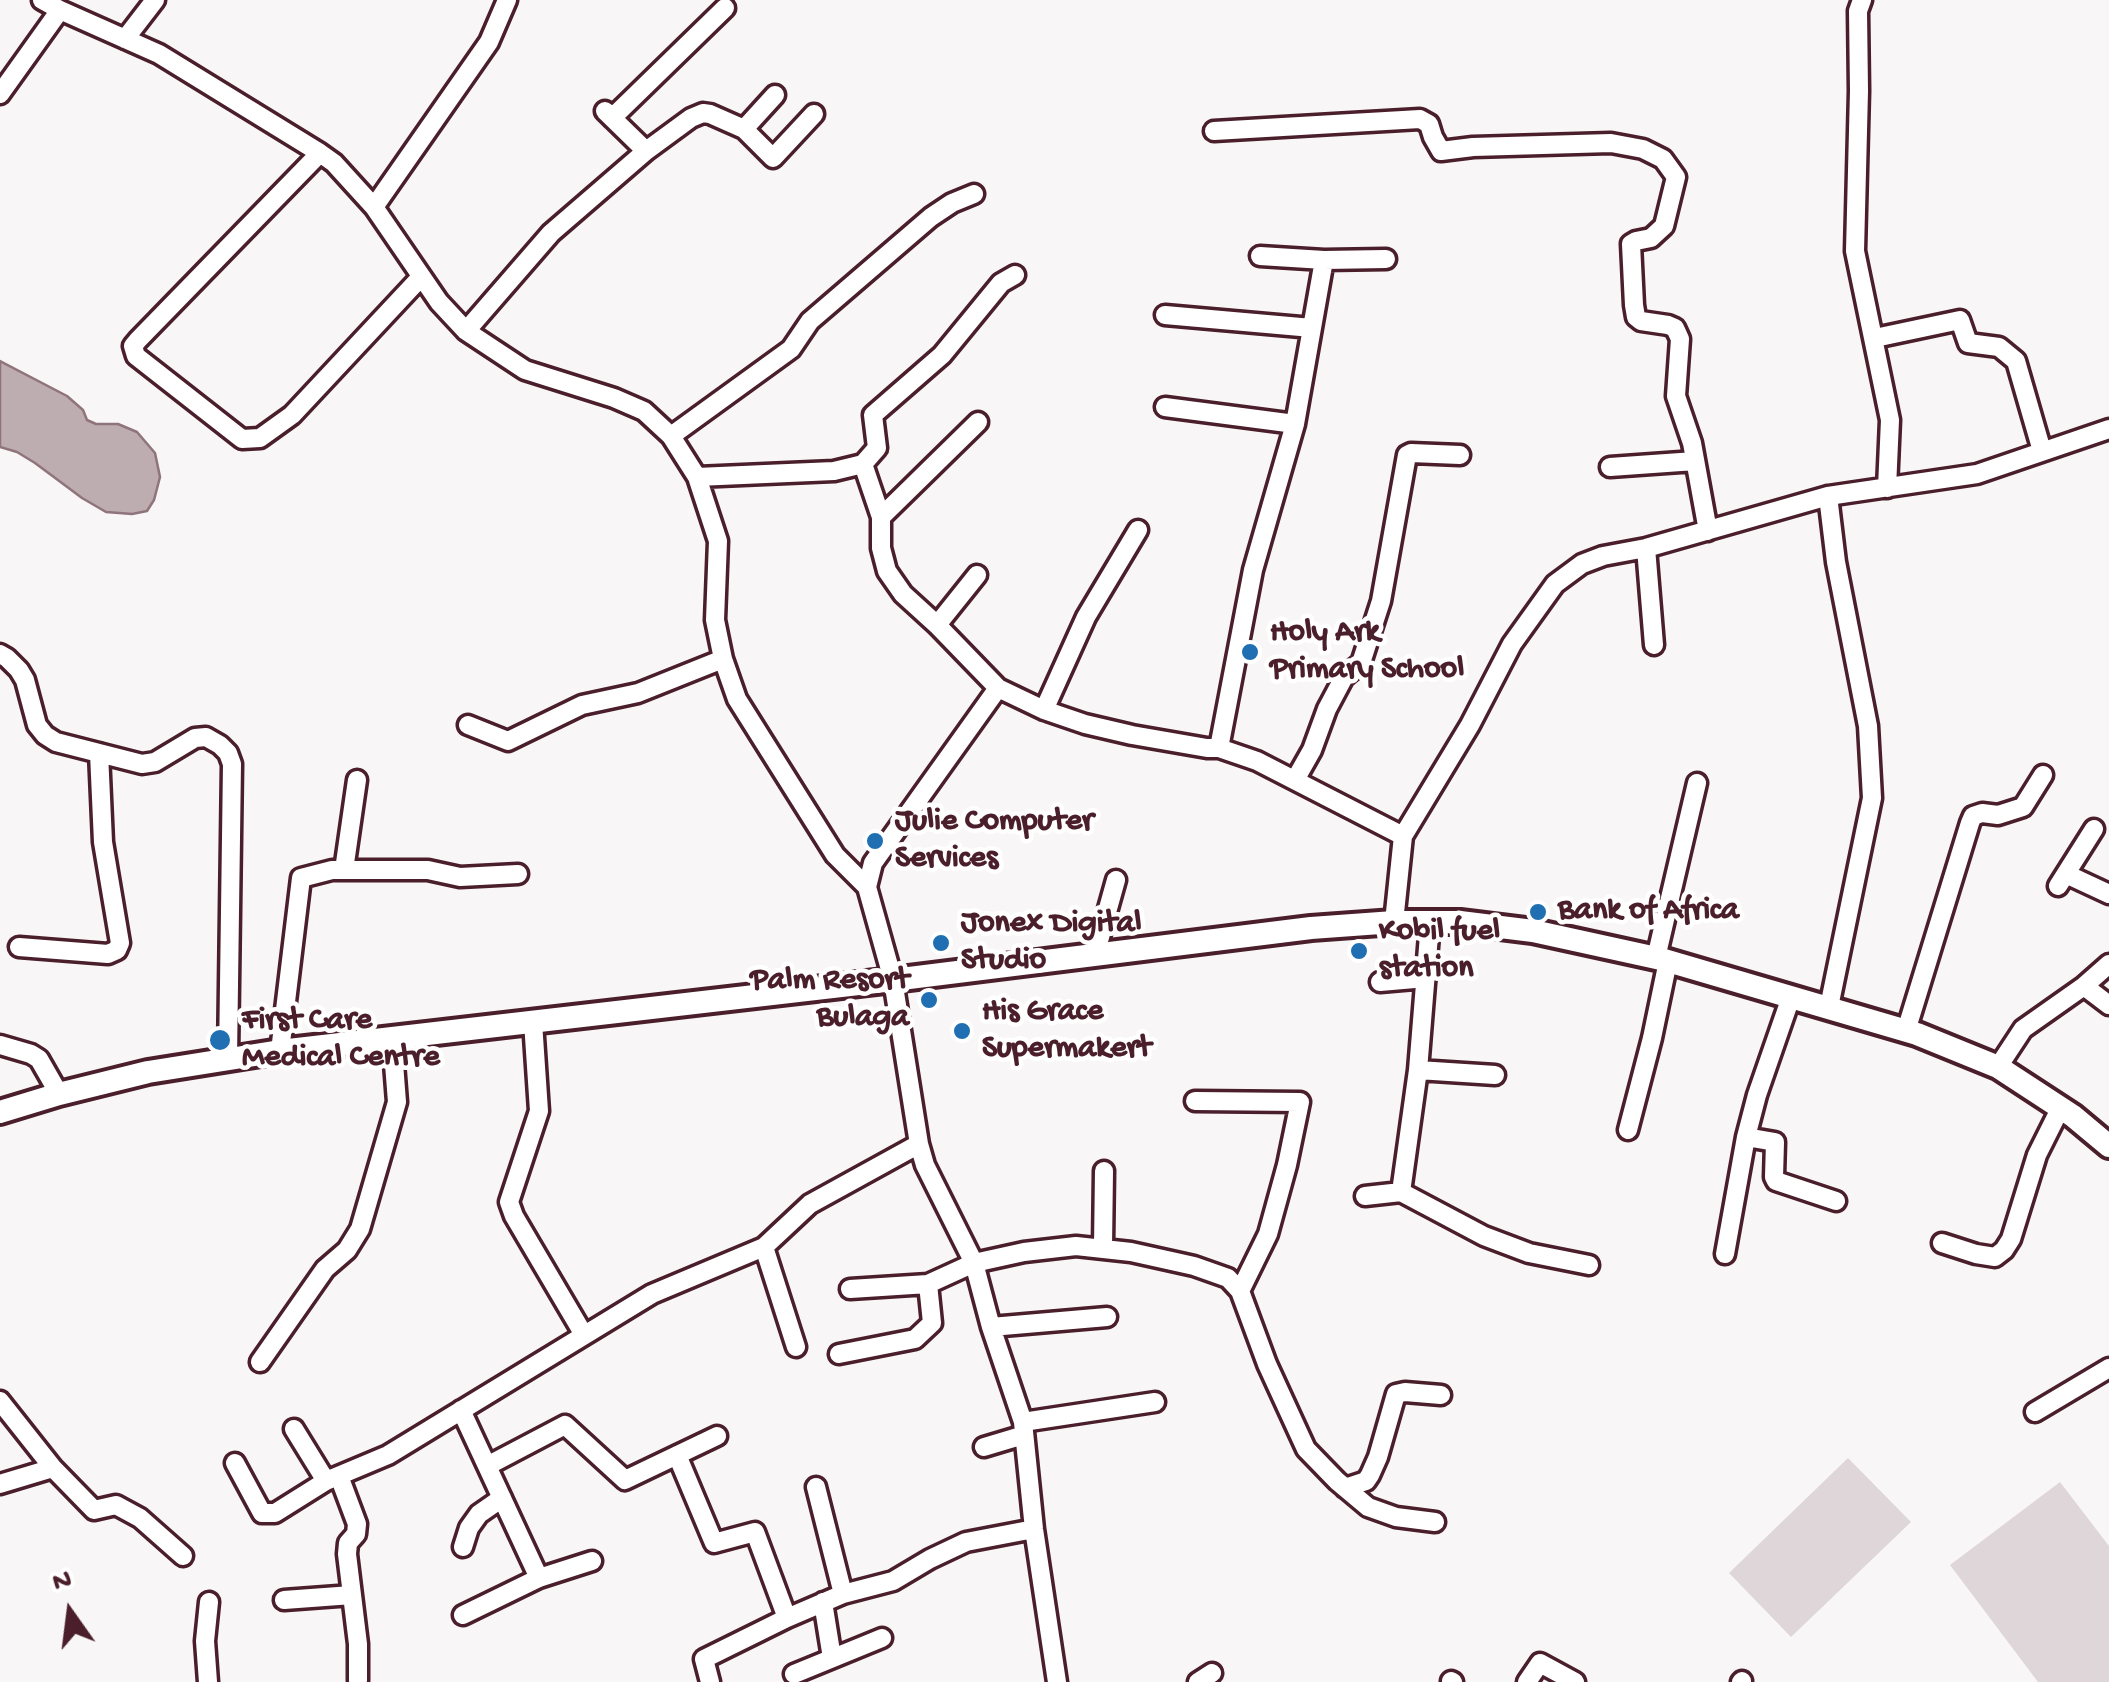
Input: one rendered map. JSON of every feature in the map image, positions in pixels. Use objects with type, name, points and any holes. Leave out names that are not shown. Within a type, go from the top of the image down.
[{"type":"main road","points":[[0,1112],[148,1072],[280,1051],[1311,928],[1460,922],[1533,931],[1662,959],[1906,1031],[1998,1067],[2074,1116],[2109,1146]]},
{"type":"street","points":[[42,0],[159,54],[334,163],[374,206],[439,302],[466,331],[525,370],[644,411],[672,436],[697,477],[718,541],[715,620],[737,699],[836,856],[867,888],[893,980],[925,1165],[974,1262],[1024,1428],[1056,1682]]},
{"type":"street","points":[[125,39],[155,0]]},
{"type":"street","points":[[374,206],[489,42],[507,0]]},
{"type":"street","points":[[1862,0],[1858,10],[1854,252],[1890,420],[1887,488]]},
{"type":"street","points":[[646,151],[608,114],[725,8]]},
{"type":"street","points":[[0,94],[60,10]]},
{"type":"street","points":[[744,129],[775,95]]},
{"type":"street","points":[[466,331],[551,233],[646,151],[691,118],[710,114],[744,129],[773,158],[814,114]]},
{"type":"street","points":[[1214,131],[1420,118],[1429,124],[1441,150],[1611,143],[1642,149],[1663,159],[1676,177],[1664,226],[1651,238],[1631,244],[1634,305],[1641,321],[1675,328],[1680,339],[1676,396],[1692,443],[1708,531]]},
{"type":"street","points":[[320,153],[138,340],[133,346],[136,356],[242,440],[260,438],[292,415],[421,276]]},
{"type":"street","points":[[672,436],[791,348],[810,321],[931,217],[952,202],[974,194]]},
{"type":"street","points":[[1260,256],[1386,259]]},
{"type":"street","points":[[1219,748],[1253,570],[1296,424],[1324,260]]},
{"type":"street","points":[[697,477],[834,471],[863,464],[877,448],[873,415],[942,355],[1001,282],[1015,275]]},
{"type":"street","points":[[1165,315],[1312,328]]},
{"type":"street","points":[[1874,338],[1960,320],[1968,343],[1999,347],[2016,362],[2042,451]]},
{"type":"street","points":[[1165,407],[1296,424]]},
{"type":"street","points":[[880,517],[978,422]]},
{"type":"street","points":[[1394,922],[1403,836],[1470,725],[1512,644],[1555,584],[1582,564],[1828,496],[1977,474],[2109,429]]},
{"type":"street","points":[[1294,780],[1312,750],[1344,677],[1360,663],[1380,601],[1407,455],[1460,456]]},
{"type":"street","points":[[1610,467],[1695,461]]},
{"type":"street","points":[[863,464],[880,517],[887,572],[903,594],[998,688],[1085,724],[1219,748],[1257,761],[1403,836]]},
{"type":"street","points":[[1828,496],[1836,562],[1868,726],[1872,798],[1829,1007]]},
{"type":"street","points":[[1044,710],[1086,617],[1138,530]]},
{"type":"street","points":[[1646,548],[1654,645]]},
{"type":"street","points":[[938,625],[977,576]]},
{"type":"street","points":[[0,654],[19,670],[37,725],[56,742],[142,764],[154,762],[195,738],[206,737],[228,753],[232,764],[228,1058]]},
{"type":"street","points":[[468,724],[508,742],[582,704],[638,693],[723,659]]},
{"type":"street","points":[[867,888],[873,862],[998,688]]},
{"type":"street","points":[[20,947],[108,954],[120,944],[103,842],[99,753]]},
{"type":"street","points":[[1906,1031],[1973,816],[1998,815],[2023,807],[2042,776]]},
{"type":"street","points":[[344,870],[357,780]]},
{"type":"street","points":[[1628,1130],[1652,1038],[1662,959],[1697,783]]},
{"type":"street","points":[[2094,830],[2062,880],[2109,894]]},
{"type":"street","points":[[280,1051],[301,878],[332,870],[428,870],[460,877],[518,874]]},
{"type":"street","points":[[1095,955],[1116,880]]},
{"type":"street","points":[[1401,1192],[1418,1070],[1430,924]]},
{"type":"street","points":[[1998,1067],[2023,1030],[2109,964]]},
{"type":"street","points":[[1380,982],[1426,978]]},
{"type":"street","points":[[2084,986],[2109,1006]]},
{"type":"street","points":[[1725,1254],[1746,1137],[1792,997]]},
{"type":"street","points":[[533,1022],[539,1111],[509,1202],[584,1335]]},
{"type":"street","points":[[260,1362],[325,1269],[347,1250],[360,1229],[397,1102],[392,1038]]},
{"type":"street","points":[[0,1045],[39,1060],[59,1094]]},
{"type":"street","points":[[1418,1070],[1494,1075]]},
{"type":"street","points":[[1195,1101],[1300,1102],[1268,1234],[1240,1291]]},
{"type":"street","points":[[1942,1242],[1976,1254],[1995,1256],[2004,1250],[2011,1239],[2037,1155],[2060,1109]]},
{"type":"street","points":[[1746,1137],[1775,1142],[1776,1181],[1836,1202]]},
{"type":"street","points":[[235,1462],[262,1513],[276,1513],[333,1478],[388,1455],[652,1294],[764,1247],[810,1204],[919,1144]]},
{"type":"street","points":[[1103,1248],[1104,1171]]},
{"type":"street","points":[[1364,1196],[1401,1192],[1484,1236],[1529,1254],[1589,1266]]},
{"type":"street","points":[[850,1289],[928,1284],[974,1262],[1076,1246],[1103,1248],[1228,1278],[1240,1291],[1306,1449],[1368,1507],[1396,1517],[1435,1522]]},
{"type":"street","points":[[764,1247],[796,1347]]},
{"type":"street","points":[[838,1354],[914,1340],[932,1323],[928,1284]]},
{"type":"street","points":[[991,1327],[1107,1316]]},
{"type":"street","points":[[2035,1412],[2109,1368]]},
{"type":"street","points":[[1346,1488],[1366,1481],[1370,1474],[1396,1394],[1441,1394]]},
{"type":"street","points":[[0,1402],[53,1468],[94,1510],[116,1505],[140,1518],[183,1556]]},
{"type":"street","points":[[984,1447],[1024,1428],[1156,1402]]},
{"type":"street","points":[[462,1410],[539,1578]]},
{"type":"street","points":[[487,1466],[565,1424],[625,1480],[717,1436]]},
{"type":"street","points":[[294,1429],[333,1478],[357,1524],[356,1534],[348,1542],[358,1680]]},
{"type":"street","points":[[677,1456],[714,1543],[755,1532],[787,1618]]},
{"type":"street","points":[[0,1484],[53,1468]]},
{"type":"street","points":[[816,1487],[842,1594]]},
{"type":"street","points":[[463,1547],[469,1528],[480,1514],[502,1498]]},
{"type":"street","points":[[710,1682],[704,1659],[787,1618],[842,1594],[893,1582],[966,1542],[1034,1529]]},
{"type":"street","points":[[463,1615],[539,1578],[592,1561]]},
{"type":"street","points":[[284,1600],[352,1594]]},
{"type":"street","points":[[208,1682],[205,1641],[209,1602]]},
{"type":"street","points":[[823,1602],[832,1658]]},
{"type":"street","points":[[794,1674],[882,1638]]},
{"type":"street","points":[[1527,1682],[1540,1663],[1575,1682]]},
{"type":"shaded area","points":[[0,361],[67,396],[83,410],[87,420],[118,424],[137,432],[155,453],[160,477],[147,511],[106,512],[35,463],[0,447]]},
{"type":"shaded area","points":[[1848,1458],[1911,1522],[1791,1637],[1729,1573]]},
{"type":"shaded area","points":[[2060,1482],[2109,1546],[2109,1682],[2038,1682],[1950,1565]]},
{"type":"place","name":"Holy Ark Primary School","points":[[1250,652]]},
{"type":"place","name":"Julie Computer Services","points":[[875,841]]},
{"type":"place","name":"Bank of Africa","points":[[1538,912]]},
{"type":"place","name":"Jonex Digital Studio","points":[[941,943]]},
{"type":"place","name":"Kobil fuel station","points":[[1359,951]]},
{"type":"place","name":"Palm Resort Bulaga","points":[[929,1000]]},
{"type":"place","name":"His Grace Supermakert","points":[[962,1031]]},
{"type":"place","name":"First Care Medical Centre","points":[[220,1040]]}]
